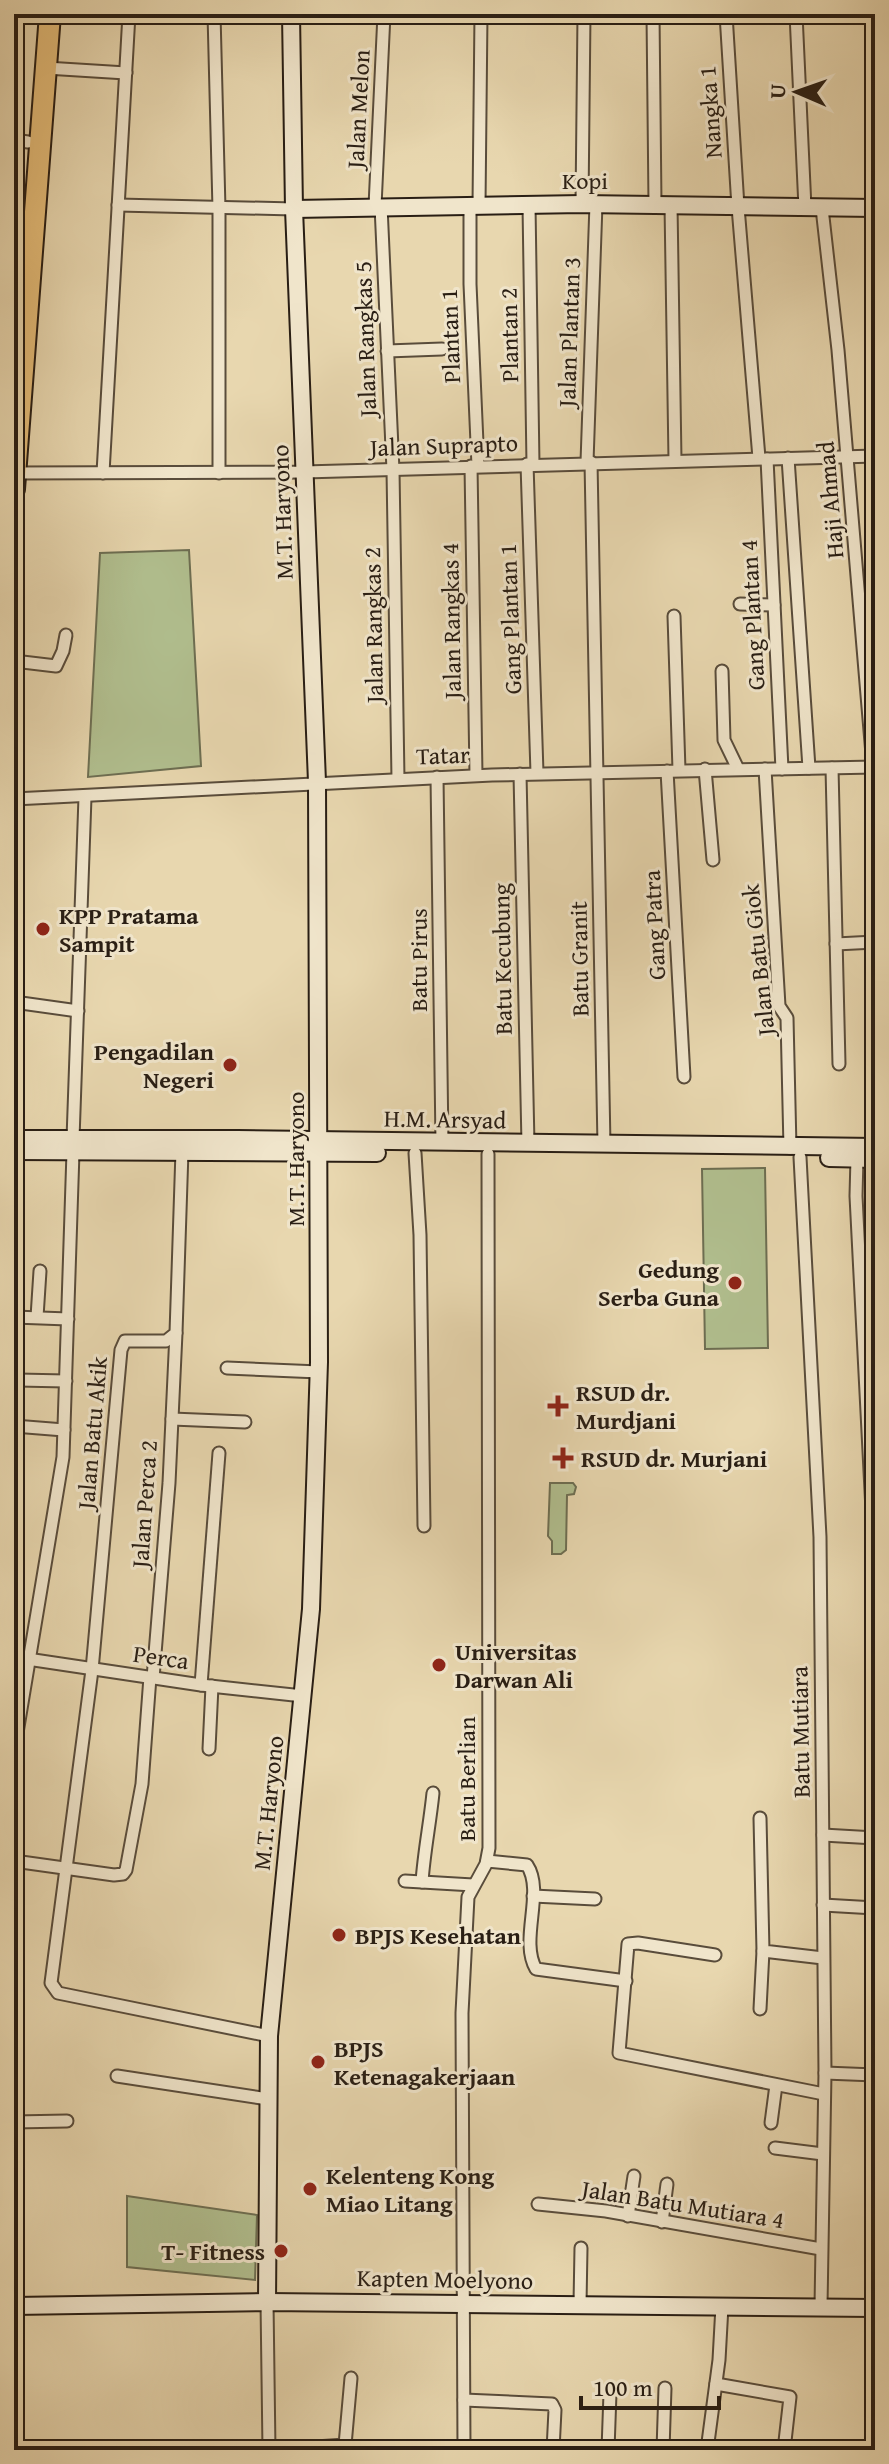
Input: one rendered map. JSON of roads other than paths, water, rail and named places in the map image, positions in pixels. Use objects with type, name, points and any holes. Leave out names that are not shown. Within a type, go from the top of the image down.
[{"type":"highway","points":[[14,325],[21,141],[37,14]]},
{"type":"highway","points":[[14,478],[50,14]]},
{"type":"street","points":[[103,473],[129,14]]},
{"type":"street","points":[[214,14],[219,209],[219,473]]},
{"type":"street","name":"M.T. Haryono","points":[[267,2302],[269,2036],[313,1574],[319,1372],[317,782],[294,209],[291,14]]},
{"type":"street","name":"Jalan Melon","points":[[378,206],[384,14]]},
{"type":"street","name":"Plantan 1","points":[[474,466],[470,284],[481,14]]},
{"type":"street","name":"Jalan Plantan 3","points":[[584,14],[589,204],[591,583],[598,773]]},
{"type":"street","points":[[653,14],[675,460]]},
{"type":"street","name":"Nangka 1","points":[[726,14],[738,207],[763,458]]},
{"type":"street","name":"Haji Ahmad","points":[[796,14],[813,208],[848,456],[875,790]]},
{"type":"street","points":[[46,68],[126,73]]},
{"type":"street","name":"Kopi","points":[[294,209],[589,204],[875,208]]},
{"type":"street","points":[[118,205],[294,209]]},
{"type":"street","name":"Plantan 2","points":[[529,205],[530,464]]},
{"type":"street","name":"Jalan Rangkas 5","points":[[378,206],[393,470]]},
{"type":"street","points":[[387,351],[442,349]]},
{"type":"street","name":"Jalan Suprapto","points":[[14,478],[103,473],[304,472],[875,456]]},
{"type":"street","name":"Gang Plantan 4","points":[[763,458],[782,769]]},
{"type":"street","points":[[788,458],[809,768]]},
{"type":"street","name":"Gang Plantan 1","points":[[530,464],[537,773]]},
{"type":"street","name":"Jalan Rangkas 4","points":[[474,466],[476,775]]},
{"type":"street","name":"Jalan Rangkas 2","points":[[393,470],[398,779]]},
{"type":"street","points":[[740,604],[774,605]]},
{"type":"street","name":"Gang Patra","points":[[674,616],[673,770],[684,1077]]},
{"type":"street","points":[[14,661],[56,666],[66,635]]},
{"type":"street","points":[[722,671],[724,740],[738,769]]},
{"type":"street","name":"Tatar","points":[[14,799],[476,775],[875,767]]},
{"type":"street","points":[[832,768],[839,1064]]},
{"type":"street","points":[[705,769],[713,860]]},
{"type":"street","name":"Jalan Batu Giok","points":[[765,769],[779,1006],[787,1018],[795,1152]]},
{"type":"street","name":"Batu Granit","points":[[598,773],[604,1145]]},
{"type":"street","name":"Batu Kecubung","points":[[520,774],[528,1144]]},
{"type":"street","name":"Batu Pirus","points":[[437,777],[442,1143]]},
{"type":"street","points":[[14,1751],[63,1457],[85,797]]},
{"type":"street","points":[[836,944],[875,942]]},
{"type":"street","points":[[14,1002],[78,1011]]},
{"type":"street","name":"H.M. Arsyad","points":[[14,1139],[73,1145],[320,1146],[415,1153],[488,1154],[795,1152],[875,1147]]},
{"type":"street","name":"H.M. Arsyad","points":[[159,1145],[182,1151],[442,1143],[604,1145],[795,1152],[875,1159]]},
{"type":"street","name":"H.M. Arsyad","points":[[14,1151],[73,1145]]},
{"type":"street","points":[[176,1333],[182,1151]]},
{"type":"street","name":"Batu Mutiara","points":[[795,1152],[819,1509],[825,2073],[821,2306]]},
{"type":"street","points":[[415,1153],[421,1251],[424,1526]]},
{"type":"street","name":"Batu Berlian","points":[[464,2450],[461,2074],[468,1897],[487,1861],[490,1777],[487,1686],[488,1154]]},
{"type":"street","points":[[857,1158],[856,1196],[875,1569]]},
{"type":"street","points":[[37,1317],[40,1271]]},
{"type":"street","points":[[14,1317],[68,1319]]},
{"type":"street","name":"Jalan Perca 2","points":[[65,1868],[114,1875],[123,1874],[126,1870],[142,1784],[152,1678],[176,1333]]},
{"type":"street","name":"Jalan Batu Akik","points":[[92,1670],[123,1343],[128,1340],[166,1341],[176,1333]]},
{"type":"street","points":[[227,1368],[319,1372]]},
{"type":"street","points":[[18,1380],[66,1381]]},
{"type":"street","points":[[172,1419],[245,1422]]},
{"type":"street","points":[[14,1426],[64,1430]]},
{"type":"street","points":[[209,1749],[206,1686],[219,1453]]},
{"type":"street","name":"Perca","points":[[14,1657],[206,1686],[303,1696]]},
{"type":"street","points":[[92,1670],[50,1975],[53,1989],[58,1993],[269,2036]]},
{"type":"street","points":[[422,1882],[433,1793]]},
{"type":"street","points":[[760,1818],[763,1951],[760,2009]]},
{"type":"street","points":[[823,1835],[875,1838]]},
{"type":"street","points":[[14,1861],[65,1868]]},
{"type":"street","points":[[487,1861],[527,1865],[531,1872],[530,1952],[536,1969],[626,1981]]},
{"type":"street","points":[[405,1881],[473,1885]]},
{"type":"street","points":[[533,1896],[595,1899]]},
{"type":"street","points":[[823,1905],[875,1908]]},
{"type":"street","points":[[715,1955],[631,1943],[627,1949],[619,2053],[824,2094]]},
{"type":"street","points":[[763,1951],[823,1958]]},
{"type":"street","points":[[825,2073],[875,2075]]},
{"type":"street","points":[[117,2076],[268,2099]]},
{"type":"street","points":[[771,2123],[776,2085]]},
{"type":"street","points":[[14,2122],[67,2121]]},
{"type":"street","points":[[775,2148],[823,2154]]},
{"type":"street","points":[[628,2216],[634,2176]]},
{"type":"street","points":[[662,2222],[667,2184]]},
{"type":"street","name":"Jalan Batu Mutiara 4","points":[[538,2204],[821,2249]]},
{"type":"street","points":[[580,2304],[581,2248]]},
{"type":"street","points":[[267,2302],[270,2450],[345,2445],[351,2378]]},
{"type":"street","name":"Kapten Moelyono","points":[[14,2306],[267,2302],[875,2308]]},
{"type":"street","points":[[707,2450],[722,2306]]},
{"type":"street","points":[[716,2384],[790,2397],[784,2450]]},
{"type":"street","points":[[663,2450],[665,2388]]},
{"type":"street","points":[[608,2450],[610,2393]]},
{"type":"street","points":[[464,2400],[552,2404],[555,2410],[553,2450]]},
{"type":"place","name":"KPP Pratama Sampit","points":[[43,929]]},
{"type":"place","name":"Pengadilan Negeri","points":[[230,1065]]},
{"type":"place","name":"Gedung Serba Guna","points":[[735,1283]]},
{"type":"place","name":"RSUD dr. Murdjani","points":[[558,1406]]},
{"type":"place","name":"RSUD dr. Murjani","points":[[563,1458]]},
{"type":"place","name":"Universitas Darwan Ali","points":[[439,1665]]},
{"type":"place","name":"BPJS Kesehatan","points":[[339,1935]]},
{"type":"place","name":"BPJS Ketenagakerjaan","points":[[318,2062]]},
{"type":"place","name":"Kelenteng Kong Miao Litang","points":[[310,2189]]},
{"type":"place","name":"T- Fitness","points":[[281,2251]]}]
